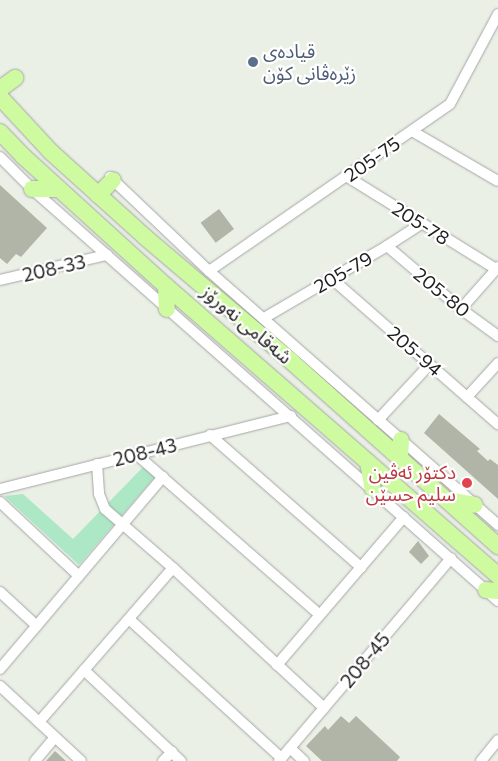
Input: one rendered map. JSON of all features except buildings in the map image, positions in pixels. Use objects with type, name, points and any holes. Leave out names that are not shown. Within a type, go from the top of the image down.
[{"type":"main road","points":[[0,89],[15,78]]},
{"type":"main road","name":"شەقامی نەورۆز","points":[[0,97],[30,132],[98,195],[291,361],[498,546]]},
{"type":"main road","name":"شەقامی نەورۆز","points":[[0,132],[130,254],[498,576]]},
{"type":"main road","points":[[98,195],[111,178]]},
{"type":"main road","points":[[32,189],[59,189]]},
{"type":"main road","points":[[130,254],[145,237]]},
{"type":"main road","points":[[166,286],[167,309]]},
{"type":"main road","points":[[400,458],[401,440]]},
{"type":"main road","points":[[368,462],[373,489]]},
{"type":"main road","points":[[447,500],[476,505]]},
{"type":"street","name":"205-75","points":[[209,271],[450,104],[498,14]]},
{"type":"street","points":[[412,131],[498,181]]},
{"type":"street","points":[[0,157],[32,189],[167,309],[450,558],[494,594]]},
{"type":"street","name":"205-78","points":[[346,176],[421,224],[497,268]]},
{"type":"street","points":[[111,178],[209,271],[498,526]]},
{"type":"street","name":"205-79","points":[[264,318],[421,224]]},
{"type":"street","name":"205-80","points":[[387,246],[462,309],[498,336]]},
{"type":"street","name":"208-33","points":[[0,280],[107,255]]},
{"type":"street","points":[[462,309],[497,268]]},
{"type":"street","name":"205-94","points":[[331,278],[498,424]]},
{"type":"street","points":[[467,397],[498,363]]},
{"type":"street","points":[[378,420],[430,364]]},
{"type":"street","name":"208-43","points":[[0,489],[290,416]]},
{"type":"street","points":[[210,435],[361,567]]},
{"type":"street","points":[[136,454],[320,615]]},
{"type":"street","points":[[97,464],[101,503],[105,509],[173,568],[324,708]]},
{"type":"street","points":[[0,669],[163,478]]},
{"type":"street","points":[[0,502],[79,576]]},
{"type":"street","points":[[277,665],[404,517]]},
{"type":"street","name":"208-45","points":[[280,759],[450,558]]},
{"type":"street","points":[[39,722],[173,568]]},
{"type":"street","points":[[0,592],[37,626]]},
{"type":"street","points":[[129,619],[280,759]]},
{"type":"street","points":[[84,670],[181,761]]},
{"type":"street","points":[[0,686],[81,761]]},
{"type":"street","points":[[35,761],[55,737]]},
{"type":"street","points":[[481,761],[498,740]]},
{"type":"street","points":[[290,748],[304,761]]},
{"type":"street","points":[[163,761],[172,752]]},
{"type":"green space","points":[[143,467],[155,477],[79,565],[4,496],[23,494],[73,539]]},
{"type":"place","name":"قیادەی زێرەڤانی کۆن","points":[[253,62]]},
{"type":"place","name":"دکتۆر ئەڤین سلیم حسێن","points":[[467,483]]}]
